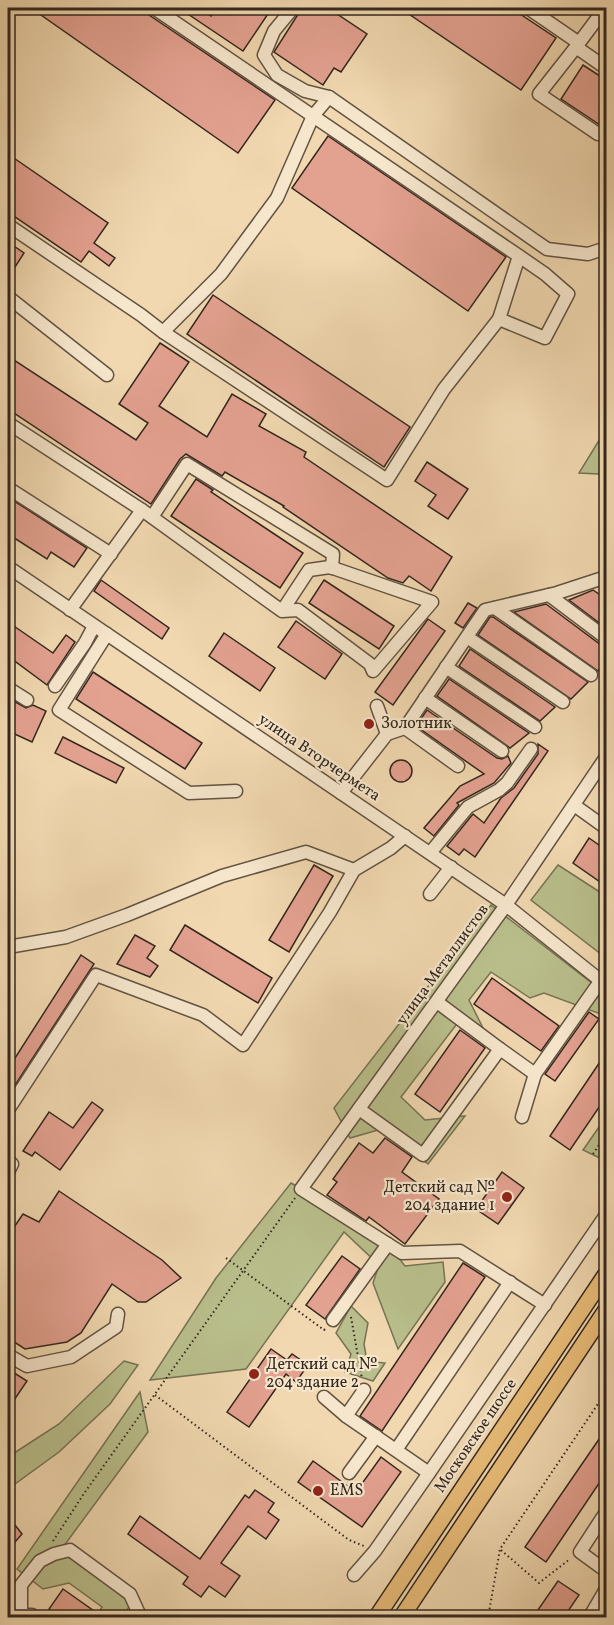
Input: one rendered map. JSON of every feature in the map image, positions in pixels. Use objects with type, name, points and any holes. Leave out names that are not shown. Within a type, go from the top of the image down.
[{"type":"main road","name":"Московское шоссе","points":[[376,1617],[606,1274]]},
{"type":"main road","points":[[401,1617],[606,1310]]},
{"type":"main road","points":[[369,1617],[407,1570]]},
{"type":"main road","points":[[408,1617],[425,1582]]},
{"type":"street","points":[[154,8],[519,256],[568,294],[545,338],[499,319]]},
{"type":"street","points":[[293,8],[274,31],[264,55],[277,75],[305,91],[329,97],[548,249],[588,254],[606,248]]},
{"type":"street","points":[[528,8],[606,68]]},
{"type":"street","points":[[598,134],[539,94],[605,8]]},
{"type":"street","points":[[163,332],[220,274],[277,198],[314,116],[329,97]]},
{"type":"street","points":[[8,225],[163,332],[387,480],[444,389],[499,319],[519,256]]},
{"type":"street","points":[[8,297],[107,375]]},
{"type":"street","points":[[8,423],[147,513],[282,611],[298,610],[370,664],[374,671],[432,602],[332,568],[309,570],[282,611]]},
{"type":"street","points":[[70,610],[111,554],[187,465],[333,554],[332,568]]},
{"type":"street","points":[[8,488],[111,554]]},
{"type":"street","name":"улица Вторчермета","points":[[8,567],[451,867],[605,979]]},
{"type":"street","points":[[341,793],[387,734],[405,728],[485,610],[549,595],[600,579],[606,591]]},
{"type":"street","points":[[549,595],[606,638]]},
{"type":"street","points":[[495,608],[591,675]]},
{"type":"street","points":[[55,686],[94,626]]},
{"type":"street","points":[[107,634],[59,710],[189,793],[236,791]]},
{"type":"street","points":[[467,637],[563,702]]},
{"type":"street","points":[[446,668],[535,727]]},
{"type":"street","points":[[8,688],[27,700]]},
{"type":"street","points":[[425,698],[502,751]]},
{"type":"street","points":[[377,706],[387,734]]},
{"type":"street","points":[[405,728],[458,766]]},
{"type":"street","points":[[430,853],[468,807],[507,783],[531,748]]},
{"type":"street","name":"улица Металлистов","points":[[301,1189],[506,905],[606,757]]},
{"type":"street","points":[[574,806],[606,828]]},
{"type":"street","points":[[8,1110],[96,975],[203,1016],[243,1045],[330,912],[354,870],[391,848],[405,836]]},
{"type":"street","points":[[8,947],[66,937],[222,876],[306,852],[354,870]]},
{"type":"street","points":[[429,894],[451,867]]},
{"type":"street","points":[[522,1117],[535,1074],[605,979]]},
{"type":"street","points":[[437,1002],[535,1074]]},
{"type":"street","points":[[359,1109],[423,1155],[500,1049]]},
{"type":"street","points":[[8,1161],[12,1164],[8,1172]]},
{"type":"street","points":[[301,1189],[402,1253],[460,1251],[545,1305]]},
{"type":"street","points":[[354,1575],[375,1551],[606,1215]]},
{"type":"street","points":[[333,1320],[388,1244]]},
{"type":"street","points":[[396,1450],[510,1282]]},
{"type":"street","points":[[8,1355],[27,1366],[71,1357],[116,1327],[118,1314]]},
{"type":"street","points":[[346,1416],[364,1390]]},
{"type":"street","points":[[324,1397],[346,1416],[429,1473]]},
{"type":"street","points":[[349,1473],[376,1436]]},
{"type":"street","points":[[606,1512],[580,1552],[606,1571]]},
{"type":"street","points":[[35,1617],[20,1616],[21,1586],[40,1562],[54,1554],[70,1550],[130,1594],[139,1612],[128,1617]]},
{"type":"street","points":[[589,1617],[606,1589]]},
{"type":"path","points":[[593,1154],[606,1134]]},
{"type":"path","points":[[53,1542],[85,1492],[301,1189]]},
{"type":"path","points":[[226,1258],[324,1330],[333,1320]]},
{"type":"path","points":[[348,1299],[364,1390]]},
{"type":"path","points":[[488,1617],[500,1549],[606,1392]]},
{"type":"path","points":[[155,1395],[349,1540],[375,1551]]},
{"type":"path","points":[[500,1549],[539,1583],[580,1552]]},
{"type":"green space","points":[[606,429],[606,471],[598,474],[579,473]]},
{"type":"green space","points":[[558,865],[606,896],[606,958],[531,900]]},
{"type":"green space","points":[[491,905],[606,994],[606,1016],[544,993],[530,998],[491,972],[469,1000],[485,1032],[456,1025],[401,1097],[425,1120],[465,1116],[428,1164],[378,1130],[350,1138],[334,1108]]},
{"type":"green space","points":[[606,1117],[606,1161],[583,1150]]},
{"type":"green space","points":[[291,1183],[377,1231],[405,1266],[443,1262],[445,1282],[398,1349],[373,1283],[379,1265],[344,1232],[246,1369],[150,1380],[216,1278]]},
{"type":"green space","points":[[351,1306],[368,1323],[364,1344],[367,1361],[385,1363],[373,1381],[345,1372],[351,1354],[336,1333]]},
{"type":"green space","points":[[124,1361],[138,1365],[110,1404],[59,1452],[8,1489],[8,1457],[59,1424]]},
{"type":"green space","points":[[140,1392],[148,1432],[63,1547],[128,1596],[131,1604],[122,1617],[96,1617],[102,1607],[69,1583],[43,1589],[17,1569]]},
{"type":"building","points":[[31,8],[143,8],[149,15],[275,100],[238,153]]},
{"type":"building","points":[[179,8],[198,8],[211,16],[217,8],[272,8],[243,51]]},
{"type":"building","points":[[302,8],[328,8],[367,34],[341,72],[334,68],[323,85],[274,52]]},
{"type":"building","points":[[400,8],[511,8],[556,38],[521,90]]},
{"type":"building","points":[[583,65],[606,80],[606,133],[603,127],[561,99]]},
{"type":"building","points":[[328,136],[506,257],[468,311],[292,188]]},
{"type":"building","points":[[8,154],[108,223],[94,243],[115,258],[109,266],[89,251],[81,262],[8,212]]},
{"type":"building","points":[[8,242],[24,253],[8,278]]},
{"type":"building","points":[[213,295],[410,427],[384,467],[187,334]]},
{"type":"building","points":[[160,343],[189,362],[159,406],[207,437],[232,394],[266,414],[259,426],[306,452],[304,457],[452,557],[431,591],[409,576],[403,583],[388,578],[284,506],[225,472],[222,476],[186,454],[180,459],[151,504],[8,409],[8,364],[11,358],[136,440],[148,423],[119,404]]},
{"type":"building","points":[[427,462],[468,489],[448,519],[428,506],[436,495],[415,481]]},
{"type":"building","points":[[196,479],[213,490],[211,492],[303,553],[280,588],[171,516]]},
{"type":"building","points":[[8,497],[87,548],[74,567],[51,552],[47,559],[8,534]]},
{"type":"building","points":[[101,580],[169,628],[162,639],[94,591]]},
{"type":"building","points":[[324,580],[394,626],[379,649],[309,603]]},
{"type":"building","points":[[593,590],[606,599],[606,628],[569,600]]},
{"type":"building","points":[[468,603],[477,608],[463,628],[455,623]]},
{"type":"building","points":[[546,604],[601,645],[606,646],[606,660],[598,671],[514,612]]},
{"type":"building","points":[[490,617],[588,682],[571,699],[478,635]]},
{"type":"building","points":[[428,619],[445,631],[393,705],[375,692]]},
{"type":"building","points":[[296,621],[342,654],[325,679],[278,647]]},
{"type":"building","points":[[8,622],[53,653],[66,635],[75,642],[47,685],[8,656]]},
{"type":"building","points":[[224,633],[275,668],[260,691],[209,656]]},
{"type":"building","points":[[470,649],[555,707],[540,721],[459,666]]},
{"type":"building","points":[[93,672],[202,743],[185,769],[76,699]]},
{"type":"building","points":[[449,679],[529,733],[510,748],[437,696]]},
{"type":"building","points":[[12,700],[26,708],[33,705],[46,711],[32,742],[8,731],[8,710]]},
{"type":"building","points":[[427,710],[497,758],[502,759],[508,756],[511,763],[494,783],[457,803],[459,805],[434,836],[424,828],[460,786],[484,774],[416,726]]},
{"type":"building","points":[[63,737],[124,768],[116,783],[55,753]]},
{"type":"building","points":[[538,744],[548,751],[475,857],[464,849],[459,855],[447,846],[473,814],[484,823],[501,798],[514,788],[538,754]]},
{"type":"building","points":[[401,760],[409,763],[412,771],[409,779],[401,782],[393,779],[390,771],[393,763]]},
{"type":"building","points":[[589,838],[606,850],[606,886],[573,863]]},
{"type":"building","points":[[314,865],[333,876],[289,952],[269,940]]},
{"type":"building","points":[[185,925],[272,978],[258,1003],[170,950]]},
{"type":"building","points":[[135,935],[155,946],[147,958],[158,966],[150,977],[117,964]]},
{"type":"building","points":[[81,955],[94,964],[8,1096],[8,1069]]},
{"type":"building","points":[[492,978],[559,1026],[541,1051],[474,1004]]},
{"type":"building","points":[[589,1012],[599,1019],[555,1081],[545,1074]]},
{"type":"building","points":[[460,1030],[485,1048],[440,1112],[415,1094]]},
{"type":"building","points":[[606,1053],[606,1097],[570,1150],[550,1136]]},
{"type":"building","points":[[92,1102],[103,1110],[60,1170],[35,1152],[32,1156],[23,1151],[49,1112],[73,1128]]},
{"type":"building","points":[[385,1138],[412,1157],[402,1172],[439,1199],[405,1244],[369,1217],[366,1221],[327,1195],[337,1182],[333,1179],[359,1143],[373,1153]]},
{"type":"building","points":[[502,1172],[524,1188],[498,1224],[476,1209]]},
{"type":"building","points":[[59,1191],[162,1260],[181,1278],[146,1302],[138,1302],[112,1284],[81,1333],[67,1342],[25,1349],[8,1338],[8,1236],[23,1214],[39,1222]]},
{"type":"building","points":[[342,1256],[360,1269],[325,1319],[306,1305]]},
{"type":"building","points":[[463,1263],[485,1277],[382,1431],[360,1416]]},
{"type":"building","points":[[271,1349],[287,1360],[292,1354],[308,1365],[296,1382],[286,1374],[249,1427],[227,1412]]},
{"type":"building","points":[[8,1369],[27,1381],[8,1409]]},
{"type":"building","points":[[606,1429],[606,1473],[546,1562],[525,1547]]},
{"type":"building","points":[[381,1457],[401,1472],[362,1527],[298,1482],[313,1461],[356,1492]]},
{"type":"building","points":[[255,1490],[274,1503],[268,1512],[279,1520],[266,1539],[248,1526],[221,1563],[240,1576],[225,1597],[209,1586],[201,1597],[183,1584],[188,1577],[128,1534],[140,1516],[200,1559],[245,1495],[249,1498]]},
{"type":"building","points":[[8,1516],[22,1534],[8,1550]]},
{"type":"building","points":[[558,1581],[579,1595],[564,1617],[533,1617]]},
{"type":"building","points":[[63,1589],[94,1611],[89,1617],[60,1617],[49,1609]]},
{"type":"place","name":"Золотник","points":[[369,724]]},
{"type":"place","name":"Детский сад № 204 здание 1","points":[[507,1197]]},
{"type":"place","name":"Детский сад № 204 здание 2","points":[[254,1374]]},
{"type":"place","name":"EMS","points":[[318,1491]]}]
